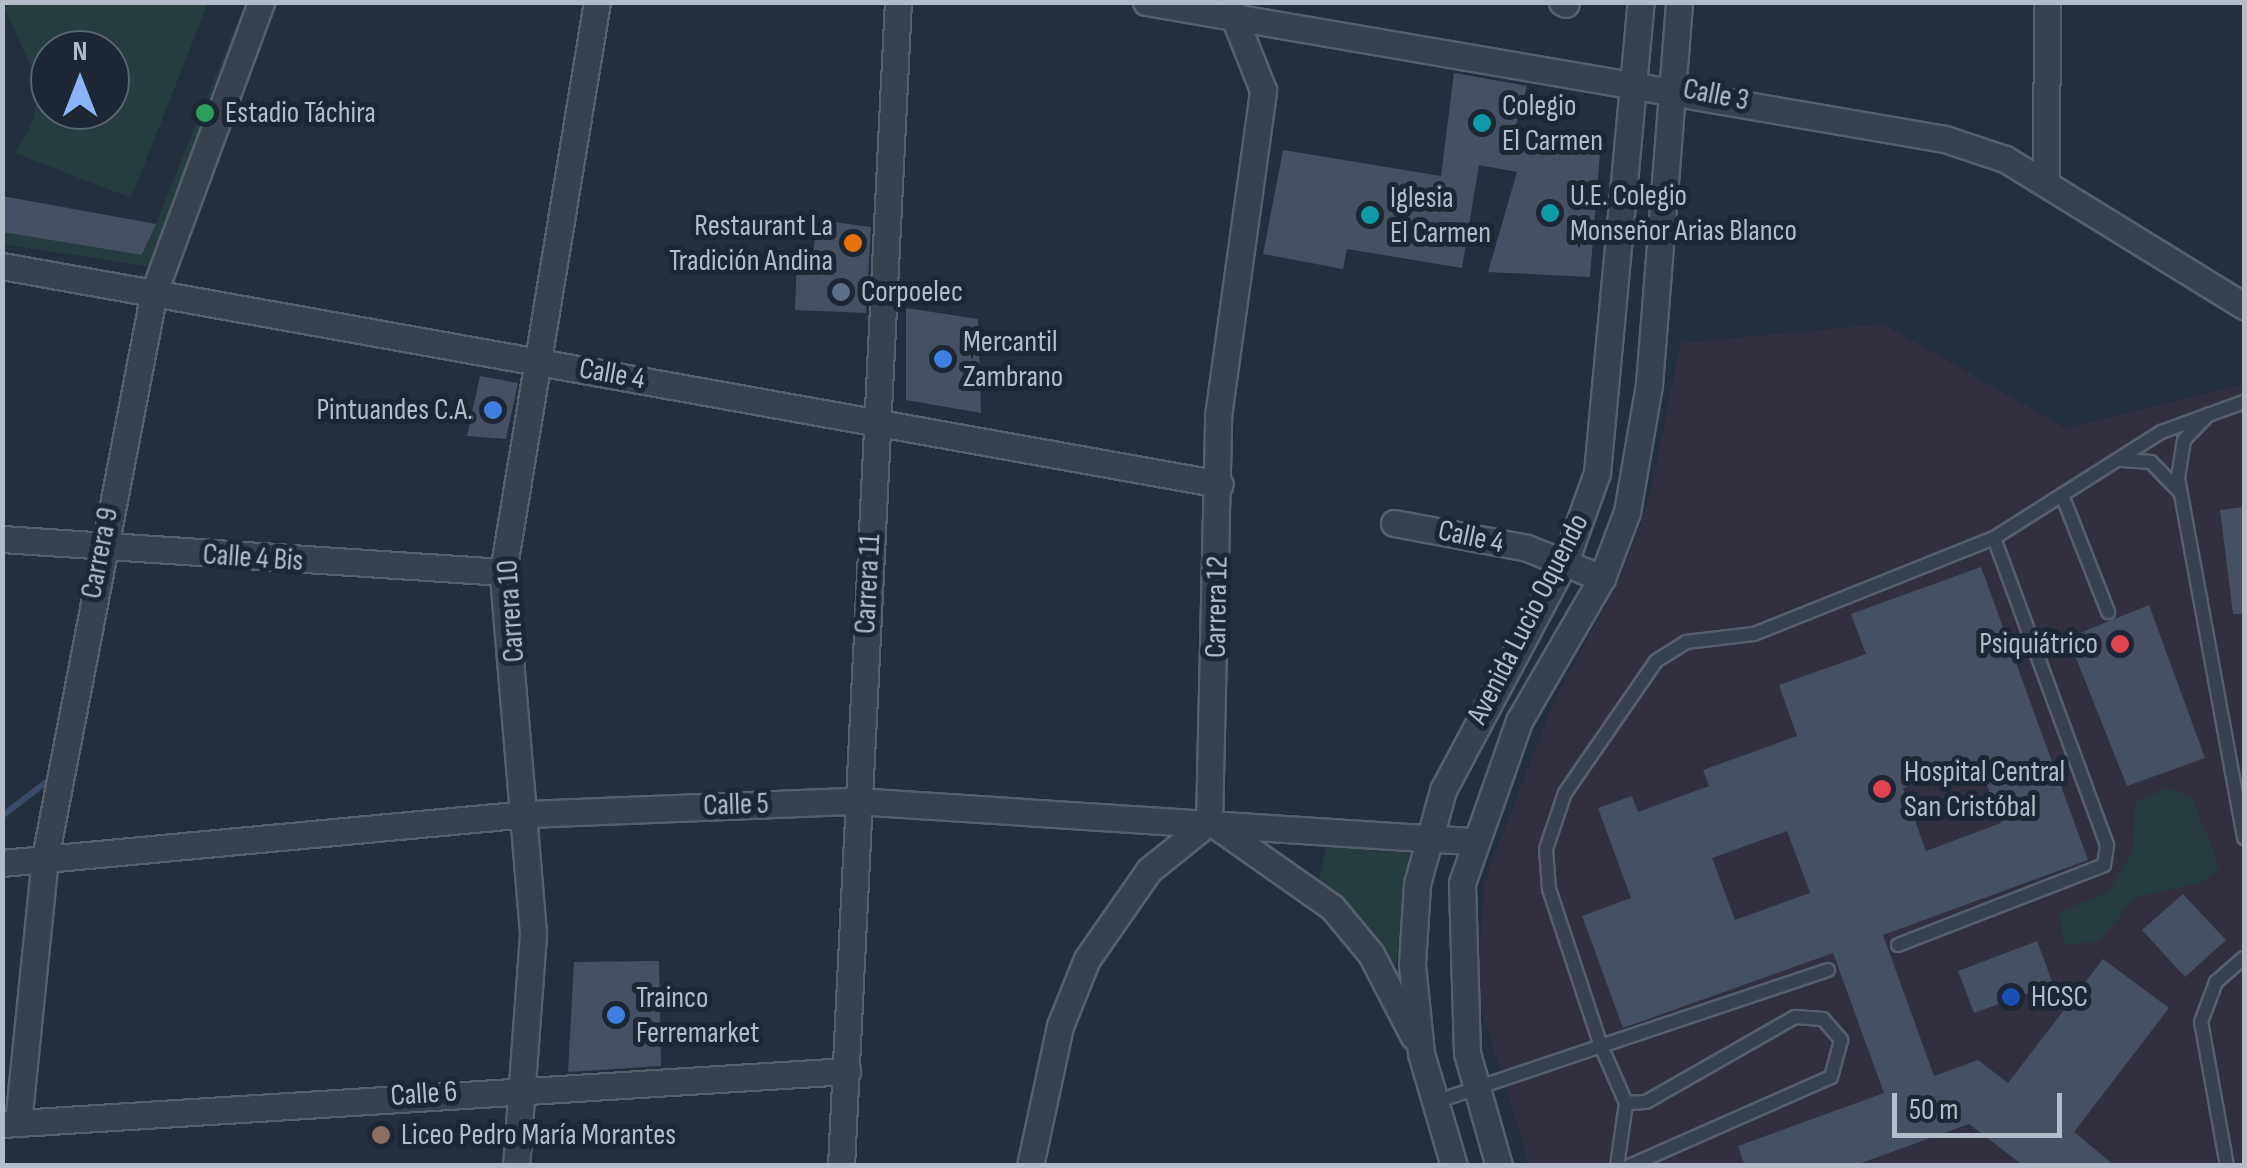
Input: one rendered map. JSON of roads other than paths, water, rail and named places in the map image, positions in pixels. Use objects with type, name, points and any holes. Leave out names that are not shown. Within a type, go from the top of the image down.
[{"type":"street","name":"Carrera 9","points":[[10,1123],[45,858],[100,548],[154,292],[262,2]]},
{"type":"street","name":"Carrera 10","points":[[516,1166],[533,933],[527,814],[503,572],[597,2]]},
{"type":"street","name":"Carrera 11","points":[[841,1166],[898,2]]},
{"type":"street","name":"Calle 3","points":[[1146,2],[1231,10],[1672,86],[1945,139],[2046,183],[2244,306]]},
{"type":"street","name":"Avenida Lucio Oquendo","points":[[1454,1166],[1421,1053],[1412,964],[1429,834],[1495,680],[1566,559],[1597,473],[1607,412],[1641,2]]},
{"type":"street","name":"Avenida Lucio Oquendo","points":[[1499,1166],[1476,1088],[1460,996],[1470,841],[1519,721],[1602,578],[1643,439],[1679,2]]},
{"type":"street","points":[[2046,183],[2047,2]]},
{"type":"street","name":"Carrera 12","points":[[1209,822],[1229,308],[1263,90],[1231,10]]},
{"type":"street","name":"Calle 4","points":[[2,266],[877,419],[1220,484]]},
{"type":"street","name":"Calle 4","points":[[1394,522],[1566,559],[1602,578]]},
{"type":"street","name":"Calle 4 Bis","points":[[2,538],[100,548],[503,572]]},
{"type":"street","name":"Calle 5","points":[[2,863],[527,814],[856,802],[1327,827],[1470,841]]},
{"type":"street","points":[[1030,1166],[1060,1026],[1087,959],[1149,870],[1209,822],[1301,879],[1371,954],[1421,1053]]},
{"type":"street","points":[[1301,879],[1290,846],[1327,827]]},
{"type":"street","name":"Calle 6","points":[[10,1123],[522,1088],[847,1072]]},
{"type":"lane","points":[[1616,1166],[1626,1103],[1600,1046],[1549,889],[1546,849],[1565,793],[1656,661],[1686,642],[1754,634],[1994,538],[2115,461],[2223,406],[2244,402]]},
{"type":"lane","points":[[2223,406],[2184,440],[2180,493],[2244,838]]},
{"type":"lane","points":[[2115,461],[2151,462],[2180,493]]},
{"type":"lane","points":[[2062,495],[2108,612]]},
{"type":"lane","points":[[1898,945],[2104,866],[2107,845],[1994,538]]},
{"type":"lane","points":[[2227,1166],[2200,1022],[2216,982],[2244,958]]},
{"type":"lane","points":[[1435,1102],[1828,970]]},
{"type":"lane","points":[[1626,1103],[1646,1102],[1796,1017],[1823,1019],[1841,1040],[1831,1078],[1629,1166]]},
{"type":"waterway","points":[[2,816],[49,780]]},
{"type":"place","name":"Estadio Táchira","points":[[205,113]]},
{"type":"place","name":"Colegio El Carmen","points":[[1482,123]]},
{"type":"place","name":"U.E. Colegio Monseñor Arias Blanco","points":[[1550,213]]},
{"type":"place","name":"Iglesia El Carmen","points":[[1370,215]]},
{"type":"place","name":"Restaurant La Tradición Andina","points":[[853,243]]},
{"type":"place","name":"Corpoelec","points":[[841,292]]},
{"type":"place","name":"Mercantil Zambrano","points":[[943,359]]},
{"type":"place","name":"Pintuandes C.A.","points":[[493,410]]},
{"type":"place","name":"Psiquiátrico","points":[[2120,644]]},
{"type":"place","name":"Hospital Central San Cristóbal","points":[[1882,789]]},
{"type":"place","name":"HCSC","points":[[2011,997]]},
{"type":"place","name":"Trainco Ferremarket","points":[[616,1015]]},
{"type":"place","name":"Liceo Pedro María Morantes","points":[[381,1135]]}]
